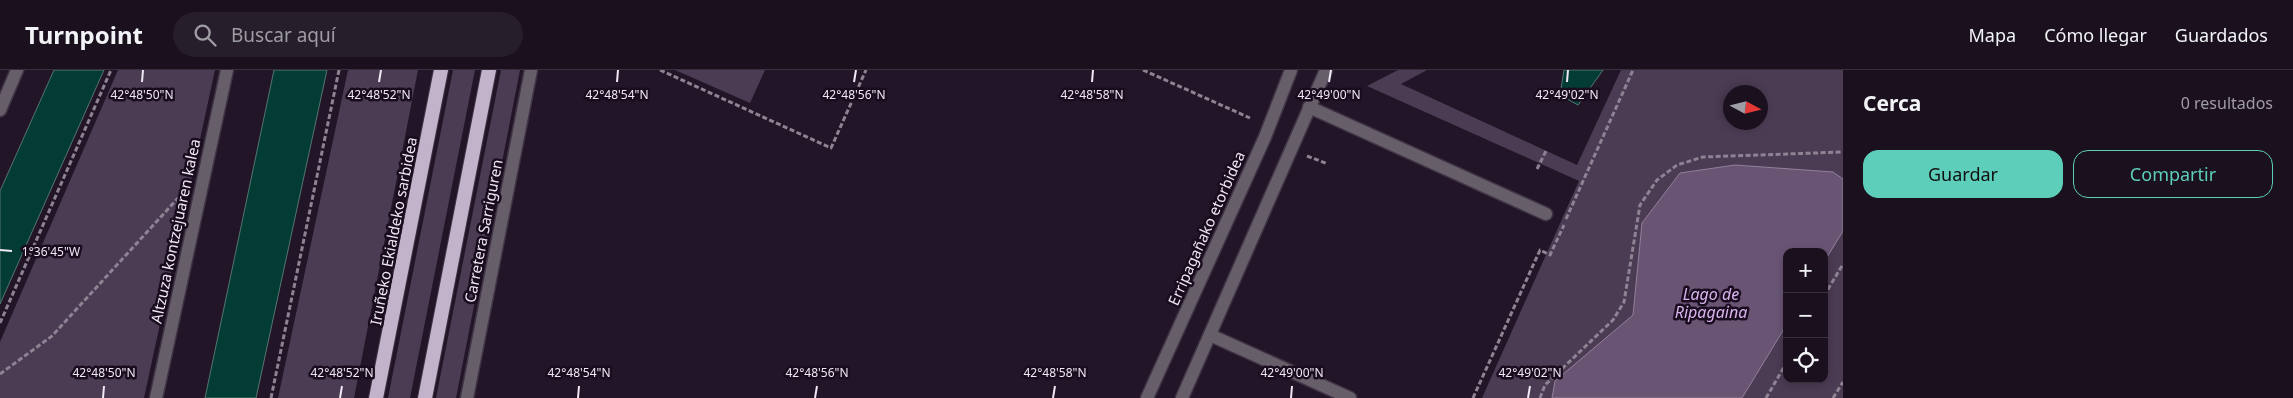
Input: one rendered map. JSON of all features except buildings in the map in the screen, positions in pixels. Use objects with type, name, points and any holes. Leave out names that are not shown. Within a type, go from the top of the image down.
[{"type":"highway","name":"Iruñeko Ekialdeko sarbidea","points":[[376,398],[441,70]]},
{"type":"highway","points":[[425,398],[489,70]]},
{"type":"street","points":[[0,110],[17,70]]},
{"type":"street","name":"Altzuza kontzejuaren kalea","points":[[156,398],[226,70]]},
{"type":"street","name":"Carretera Sarriguren","points":[[467,398],[531,70]]},
{"type":"street","name":"Erripagañako etorbidea","points":[[1147,398],[1265,137],[1291,70]]},
{"type":"street","points":[[1182,398],[1326,70]]},
{"type":"street","points":[[1309,107],[1546,214]]},
{"type":"street","points":[[1210,335],[1350,398]]},
{"type":"path","points":[[0,323],[111,70]]},
{"type":"path","points":[[270,398],[339,70]]},
{"type":"path","points":[[660,70],[831,148],[866,70]]},
{"type":"path","points":[[1143,70],[1250,118]]},
{"type":"path","points":[[1473,398],[1540,250],[1550,255],[1633,70]]},
{"type":"path","points":[[1537,169],[1546,151]]},
{"type":"path","points":[[1540,398],[1546,385],[1613,320],[1624,302],[1640,205],[1657,180],[1677,165],[1704,157],[1843,152]]},
{"type":"path","points":[[0,374],[52,336],[205,168]]},
{"type":"path","points":[[1826,293],[1843,264]]},
{"type":"path","points":[[1766,398],[1783,369]]},
{"type":"path","points":[[1834,398],[1843,382]]},
{"type":"shaded area","points":[[118,70],[215,70],[144,398],[0,398],[0,342]]},
{"type":"shaded area","points":[[348,70],[418,70],[354,398],[278,398]]},
{"type":"shaded area","points":[[453,70],[475,70],[410,398],[388,398]]},
{"type":"shaded area","points":[[501,70],[520,70],[456,398],[436,398]]},
{"type":"shaded area","points":[[675,70],[765,70],[750,103]]},
{"type":"shaded area","points":[[1398,70],[1427,70],[1401,84],[1577,165],[1621,70],[1843,70],[1843,398],[1482,398],[1579,181],[1367,86]]},
{"type":"water","name":"Lago de Ripagaina","points":[[1735,165],[1833,172],[1843,179],[1843,231],[1828,255],[1828,248],[1783,248],[1783,331],[1742,398],[1552,398],[1555,381],[1633,315],[1642,223],[1680,173]]}]
